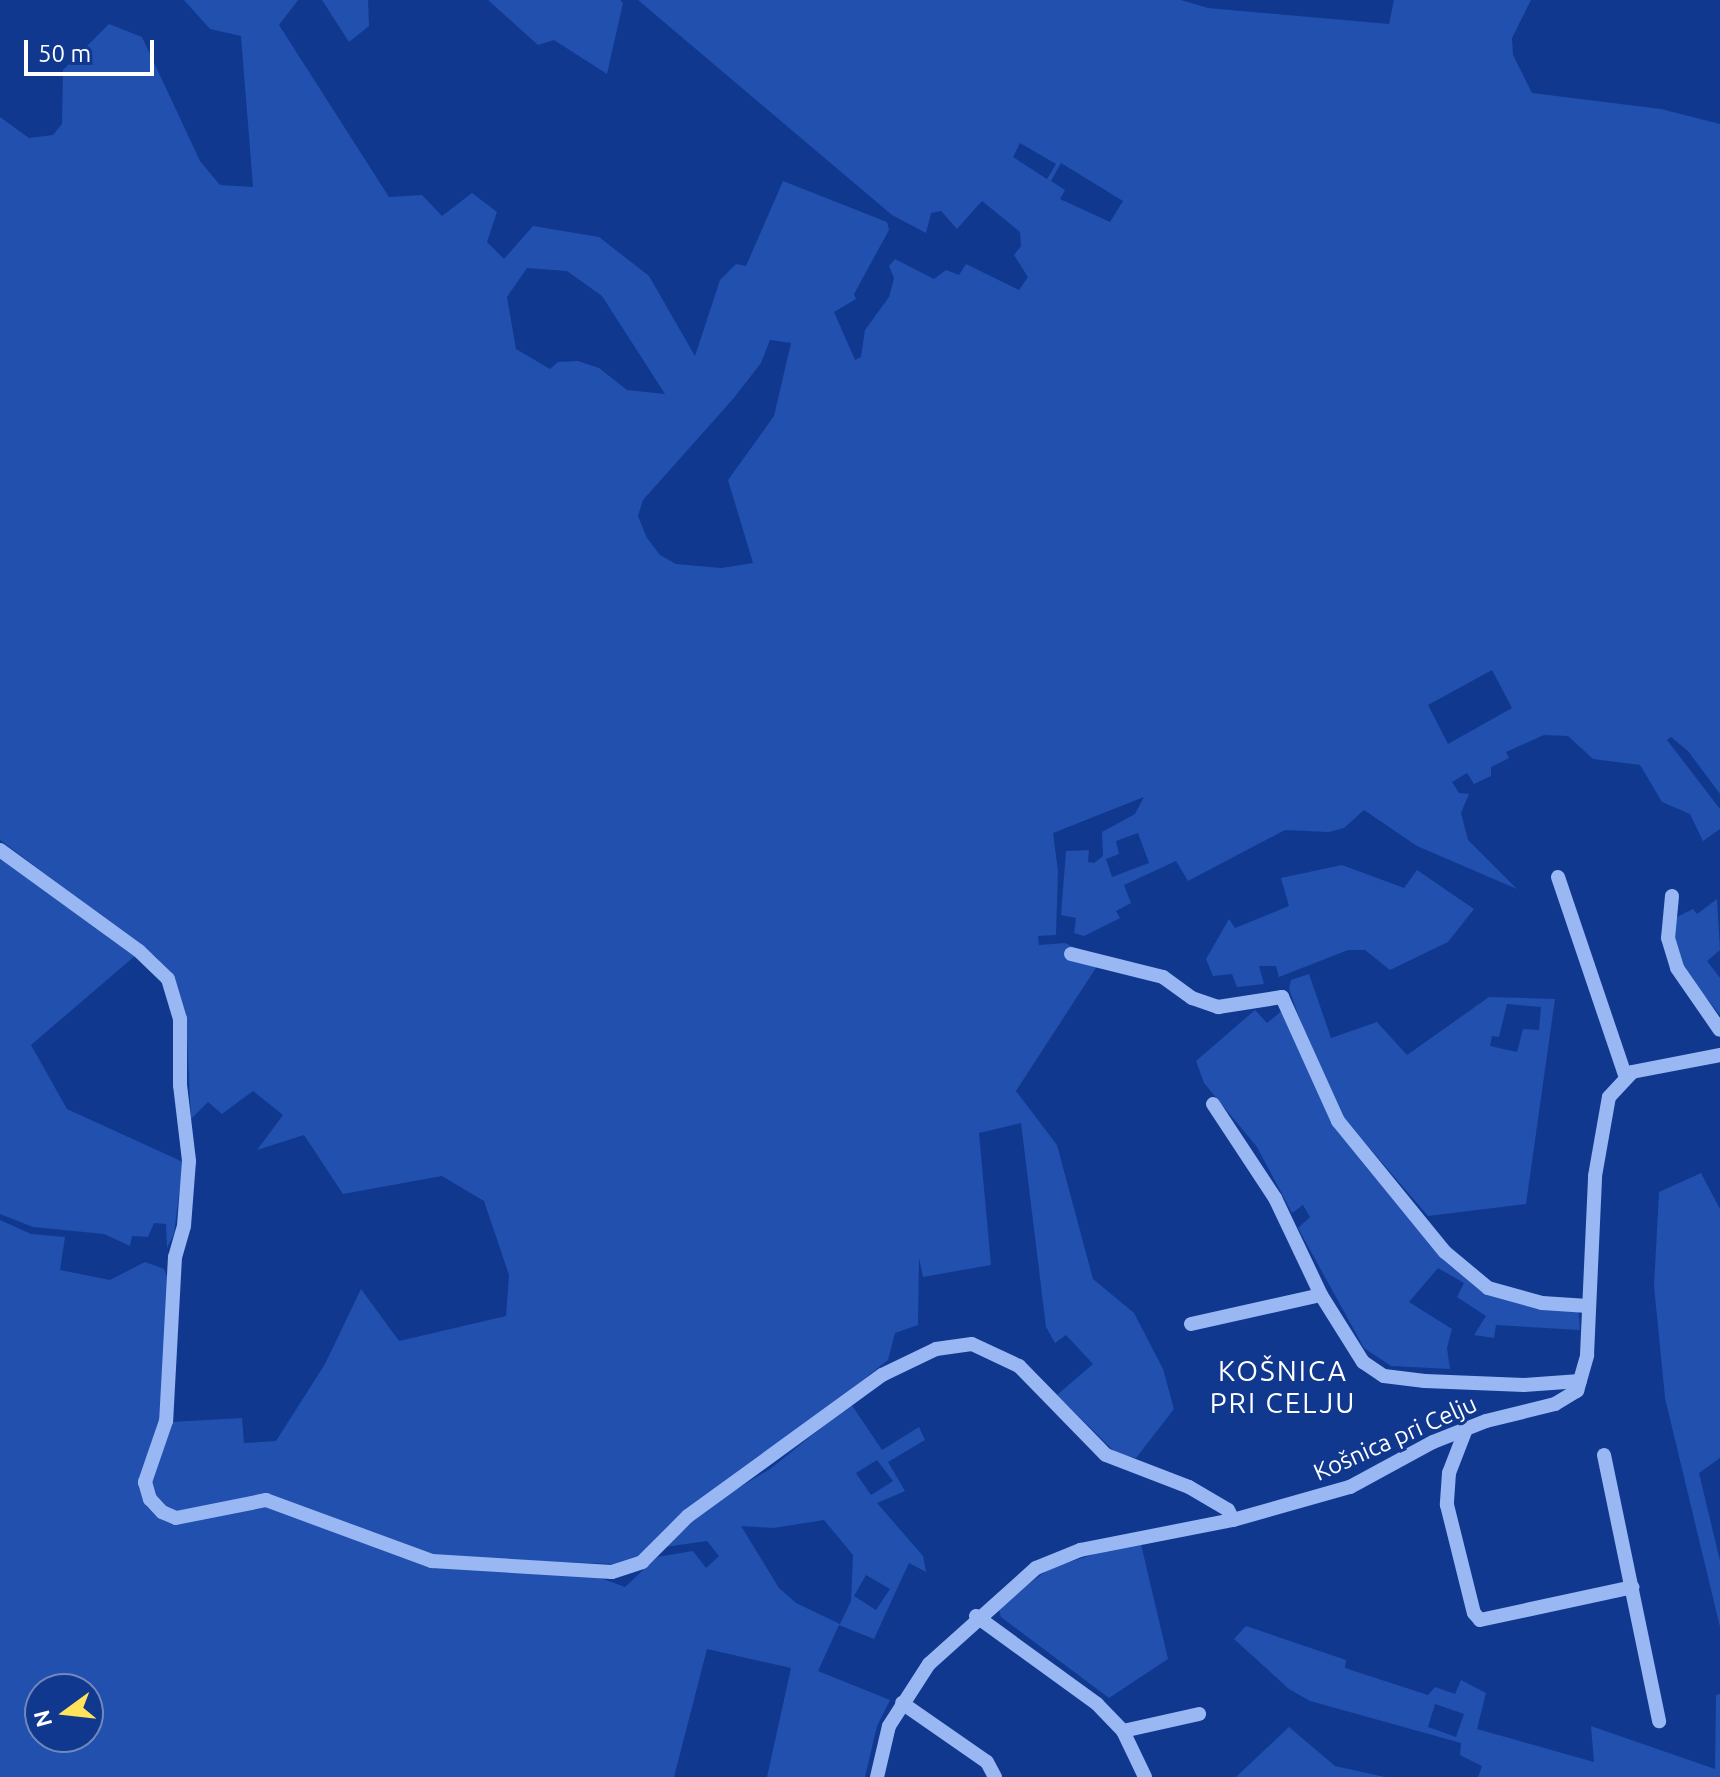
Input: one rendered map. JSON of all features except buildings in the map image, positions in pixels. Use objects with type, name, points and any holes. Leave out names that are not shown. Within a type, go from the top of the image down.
[{"type":"street","points":[[0,850],[139,951],[168,979],[180,1019],[188,1174],[184,1226],[175,1257],[166,1421],[145,1482],[150,1499],[162,1512],[176,1518],[266,1500],[432,1561],[612,1572],[642,1562],[688,1516],[882,1375],[936,1349],[972,1344],[1019,1366],[1106,1455],[1189,1487],[1228,1510],[1233,1520]]},
{"type":"street","points":[[1558,877],[1626,1078]]},
{"type":"street","points":[[1672,896],[1668,938],[1677,968],[1720,1030]]},
{"type":"street","points":[[1071,954],[1163,977],[1192,998],[1218,1007],[1282,997],[1338,1121],[1445,1252],[1488,1288],[1542,1303],[1588,1306]]},
{"type":"street","points":[[1213,1104],[1275,1198],[1321,1295],[1356,1356],[1384,1376],[1524,1385],[1580,1381],[1587,1355],[1595,1176],[1609,1097],[1632,1072],[1720,1055]]},
{"type":"street","points":[[1191,1324],[1321,1295]]},
{"type":"street","name":"Košnica pri Celju","points":[[877,1777],[889,1726],[929,1664],[976,1616],[1036,1568],[1080,1550],[1233,1520],[1350,1487],[1466,1429],[1555,1404],[1577,1391],[1580,1381]]},
{"type":"street","points":[[1466,1429],[1449,1473],[1447,1505],[1465,1583],[1480,1620],[1632,1587]]},
{"type":"street","points":[[1604,1455],[1659,1721]]},
{"type":"street","points":[[976,1616],[1097,1704],[1123,1731],[1145,1777]]},
{"type":"street","points":[[902,1703],[987,1762],[995,1777]]},
{"type":"street","points":[[1123,1731],[1199,1714]]},
{"type":"shaded area","points":[[184,0],[298,0],[279,25],[389,197],[422,195],[442,216],[472,193],[497,212],[487,242],[504,259],[533,226],[599,237],[649,276],[695,356],[720,280],[736,264],[746,266],[783,181],[887,222],[889,230],[854,294],[856,299],[834,312],[855,360],[861,357],[865,330],[889,297],[894,278],[889,266],[895,259],[934,279],[946,270],[959,275],[966,264],[1019,290],[1028,277],[1014,255],[1021,246],[1020,232],[982,201],[957,229],[941,211],[931,213],[926,233],[892,215],[638,0],[1181,0],[1208,8],[1389,24],[1394,0],[1531,0],[1512,38],[1513,55],[1532,93],[1661,109],[1720,124],[1720,794],[1688,751],[1671,737],[1667,740],[1720,809],[1720,829],[1703,841],[1690,814],[1662,802],[1640,765],[1593,759],[1568,736],[1544,735],[1506,752],[1509,758],[1491,767],[1491,776],[1474,784],[1467,773],[1452,782],[1459,793],[1469,794],[1461,813],[1468,840],[1517,889],[1417,846],[1364,810],[1344,828],[1329,832],[1285,830],[1188,881],[1176,861],[1124,885],[1131,903],[1116,911],[1120,918],[1084,936],[1074,933],[1076,918],[1061,915],[1066,851],[1089,850],[1088,862],[1094,863],[1103,856],[1102,832],[1135,814],[1144,797],[1053,833],[1058,871],[1056,935],[1038,936],[1039,945],[1065,943],[1101,960],[1016,1091],[1057,1145],[1093,1279],[1134,1313],[1163,1369],[1174,1409],[1136,1458],[1116,1453],[1057,1395],[1093,1364],[1066,1335],[1055,1343],[1046,1327],[1021,1123],[979,1133],[991,1265],[923,1277],[919,1258],[918,1325],[895,1333],[888,1360],[639,1557],[613,1564],[431,1557],[262,1495],[173,1513],[153,1497],[150,1483],[170,1422],[242,1418],[244,1443],[276,1441],[325,1364],[361,1289],[399,1341],[506,1316],[509,1275],[484,1201],[442,1176],[343,1194],[304,1135],[257,1150],[283,1115],[253,1091],[222,1114],[208,1102],[191,1119],[186,1018],[175,980],[156,957],[0,840],[0,117],[29,138],[53,135],[62,124],[63,70],[109,24],[142,37],[200,161],[220,185],[253,187],[241,36],[210,29]],"holes":[[[1020,143],[1056,164],[1047,179],[1013,157]],[[1061,163],[1123,201],[1110,222],[1060,199],[1065,190],[1051,181]],[[527,268],[567,271],[602,296],[665,394],[627,390],[599,368],[578,361],[558,362],[550,369],[516,349],[507,297]],[[770,340],[791,343],[774,416],[728,480],[753,563],[721,568],[676,564],[660,555],[647,538],[638,516],[643,500],[761,363]],[[1492,670],[1512,708],[1448,744],[1428,705]],[[1138,833],[1149,863],[1112,877],[1106,859],[1119,854],[1116,841]]]},
{"type":"shaded area","points":[[322,0],[368,0],[369,26],[349,42]]},
{"type":"shaded area","points":[[488,0],[620,0],[623,3],[607,74],[554,40],[538,45]]},
{"type":"shaded area","points":[[0,857],[136,955],[31,1045],[67,1109],[183,1162],[174,1234],[167,1248],[166,1224],[154,1223],[148,1237],[132,1236],[130,1246],[104,1234],[33,1227],[0,1214]]},
{"type":"shaded area","points":[[1342,865],[1404,888],[1417,870],[1474,909],[1448,942],[1390,970],[1365,950],[1348,950],[1279,977],[1276,966],[1259,966],[1264,984],[1237,987],[1232,974],[1213,976],[1206,959],[1229,919],[1235,928],[1289,906],[1281,878]]},
{"type":"shaded area","points":[[1717,899],[1720,950],[1707,961],[1720,978],[1720,1015],[1685,972],[1672,939],[1673,919],[1693,909],[1697,914]]},
{"type":"shaded area","points":[[1309,974],[1331,1038],[1377,1022],[1407,1055],[1489,997],[1555,999],[1526,1204],[1428,1216],[1337,1110],[1319,1074],[1289,989],[1291,980]],"holes":[[[1507,1004],[1541,1007],[1539,1030],[1523,1029],[1517,1052],[1490,1046],[1492,1036],[1499,1037]]]},
{"type":"shaded area","points":[[1289,1005],[1324,1101],[1472,1273],[1500,1286],[1578,1304],[1580,1330],[1496,1325],[1494,1338],[1474,1335],[1486,1316],[1457,1297],[1464,1283],[1438,1268],[1409,1302],[1452,1329],[1447,1348],[1450,1369],[1391,1366],[1364,1348],[1298,1228],[1310,1217],[1303,1205],[1292,1213],[1257,1147],[1204,1083],[1196,1061],[1255,1010],[1267,1023]]},
{"type":"shaded area","points":[[1701,1173],[1720,1209],[1720,1458],[1699,1473],[1720,1561],[1720,1627],[1665,1398],[1654,1286],[1659,1192]]},
{"type":"shaded area","points":[[0,1220],[31,1234],[65,1237],[60,1270],[110,1280],[145,1262],[164,1269],[169,1282],[160,1420],[140,1484],[146,1506],[165,1520],[265,1504],[380,1547],[595,1576],[625,1587],[657,1557],[693,1551],[706,1568],[719,1556],[707,1541],[665,1547],[712,1504],[770,1469],[851,1404],[882,1450],[919,1427],[925,1440],[888,1462],[905,1491],[877,1503],[923,1556],[926,1572],[909,1563],[874,1639],[839,1625],[818,1671],[890,1700],[877,1726],[865,1777],[767,1777],[791,1668],[707,1649],[674,1777],[0,1777]],"holes":[[[877,1460],[893,1481],[871,1495],[856,1473]],[[824,1520],[853,1555],[851,1601],[840,1624],[796,1603],[779,1588],[741,1526],[774,1528]],[[866,1575],[890,1589],[876,1610],[854,1596]]]},
{"type":"shaded area","points":[[1140,1540],[1168,1659],[1109,1698],[1001,1617],[998,1607],[1050,1568]]},
{"type":"shaded area","points":[[1246,1626],[1346,1660],[1345,1668],[1428,1695],[1435,1687],[1455,1694],[1461,1680],[1486,1693],[1477,1729],[1594,1762],[1591,1726],[1715,1769],[1716,1695],[1720,1694],[1720,1777],[1478,1777],[1482,1766],[1460,1755],[1461,1743],[1310,1701],[1289,1689],[1234,1639]],"holes":[[[1435,1704],[1464,1714],[1456,1737],[1428,1727]]]},
{"type":"shaded area","points":[[1289,1727],[1335,1766],[1385,1777],[1236,1777]]},
{"type":"district","name":"KOŠNICA PRI CELJU","points":[[1283,1387]]}]
